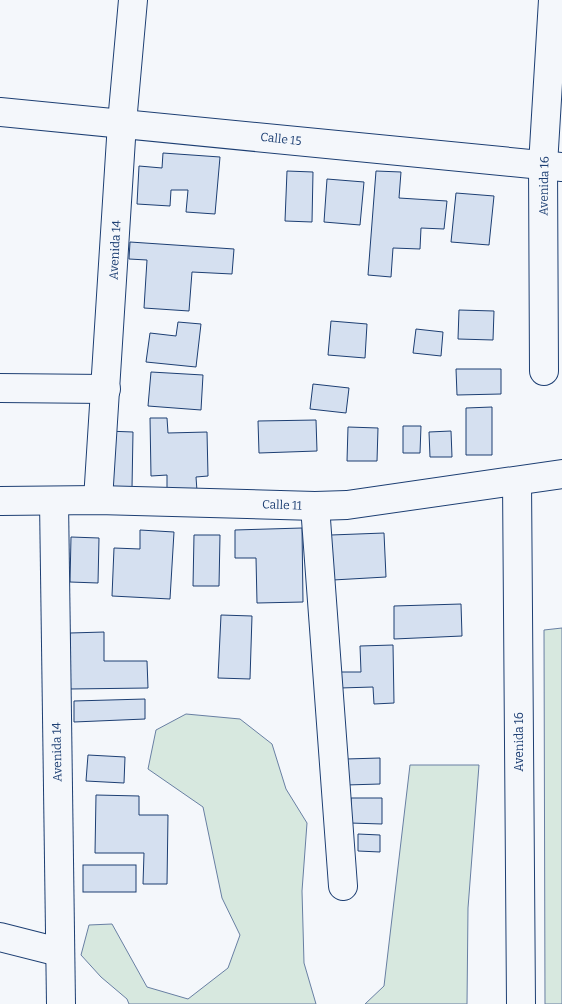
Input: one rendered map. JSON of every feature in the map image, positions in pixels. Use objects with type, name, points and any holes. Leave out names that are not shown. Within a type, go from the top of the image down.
[{"type":"street","name":"Avenida 14","points":[[98,500],[122,123],[133,0]]},
{"type":"street","name":"Avenida 16","points":[[544,372],[553,166],[553,0]]},
{"type":"street","name":"Calle 15","points":[[0,112],[553,166]]},
{"type":"street","points":[[0,388],[106,389]]},
{"type":"street","name":"Calle 11","points":[[0,501],[98,500],[315,506],[347,505],[562,474]]},
{"type":"street","name":"Avenida 16","points":[[516,481],[521,1004]]},
{"type":"street","name":"Avenida 14","points":[[54,501],[61,1004]]},
{"type":"street","points":[[315,506],[343,886]]},
{"type":"street","points":[[0,937],[59,952]]},
{"type":"shaded area","points":[[562,628],[562,1004],[545,1004],[544,630]]},
{"type":"shaded area","points":[[186,714],[240,719],[272,744],[286,789],[307,823],[302,891],[304,963],[316,1004],[129,1004],[127,999],[101,977],[81,955],[89,925],[112,924],[147,987],[188,999],[228,968],[240,935],[222,898],[203,807],[148,769],[156,730]]},
{"type":"shaded area","points":[[410,765],[479,765],[468,908],[467,1004],[365,1004],[384,986]]},
{"type":"building","points":[[163,153],[220,157],[215,214],[186,212],[188,190],[171,190],[170,206],[137,204],[139,166],[162,168]]},
{"type":"building","points":[[287,171],[313,172],[312,222],[285,221]]},
{"type":"building","points":[[376,171],[401,172],[399,198],[447,201],[444,229],[421,228],[420,249],[393,248],[391,277],[368,275]]},
{"type":"building","points":[[327,179],[364,182],[360,225],[324,222]]},
{"type":"building","points":[[456,193],[494,196],[489,245],[451,242]]},
{"type":"building","points":[[130,242],[234,249],[232,274],[192,272],[189,311],[144,308],[147,260],[129,259]]},
{"type":"building","points":[[459,310],[494,311],[493,340],[458,339]]},
{"type":"building","points":[[331,321],[367,324],[365,358],[328,355]]},
{"type":"building","points":[[178,322],[201,324],[196,367],[146,362],[150,333],[176,336]]},
{"type":"building","points":[[416,329],[443,332],[441,356],[413,353]]},
{"type":"building","points":[[456,369],[501,369],[501,394],[457,395]]},
{"type":"building","points":[[151,372],[203,375],[201,410],[148,406]]},
{"type":"building","points":[[313,384],[349,388],[346,413],[310,409]]},
{"type":"building","points":[[492,407],[492,455],[466,455],[466,408]]},
{"type":"building","points":[[150,418],[167,418],[168,433],[207,432],[208,476],[196,477],[197,491],[167,492],[167,475],[151,476]]},
{"type":"building","points":[[316,420],[317,451],[259,453],[258,421]]},
{"type":"building","points":[[403,426],[421,426],[420,453],[403,453]]},
{"type":"building","points":[[348,427],[378,428],[377,461],[347,461]]},
{"type":"building","points":[[106,431],[133,432],[132,488],[106,487]]},
{"type":"building","points":[[451,431],[452,457],[430,457],[429,432]]},
{"type":"building","points":[[302,528],[303,602],[257,603],[256,558],[235,558],[235,530]]},
{"type":"building","points":[[140,530],[174,532],[170,599],[112,596],[114,548],[140,549]]},
{"type":"building","points":[[384,533],[386,577],[333,580],[331,535]]},
{"type":"building","points":[[194,535],[220,535],[219,586],[193,586]]},
{"type":"building","points":[[71,537],[99,538],[98,583],[70,582]]},
{"type":"building","points":[[461,604],[462,636],[394,639],[394,606]]},
{"type":"building","points":[[221,615],[252,616],[250,679],[218,678]]},
{"type":"building","points":[[104,632],[104,661],[147,661],[148,688],[70,689],[70,633]]},
{"type":"building","points":[[393,645],[394,703],[374,704],[373,687],[340,688],[340,672],[361,672],[360,646]]},
{"type":"building","points":[[145,699],[145,719],[74,722],[74,701]]},
{"type":"building","points":[[88,755],[125,757],[124,783],[86,781]]},
{"type":"building","points":[[380,758],[380,784],[346,785],[346,759]]},
{"type":"building","points":[[96,795],[139,796],[139,815],[168,815],[167,884],[143,884],[144,853],[95,853]]},
{"type":"building","points":[[351,798],[382,798],[382,824],[350,823]]},
{"type":"building","points":[[358,834],[380,835],[380,852],[358,851]]},
{"type":"building","points":[[83,865],[136,865],[136,892],[83,892]]}]
